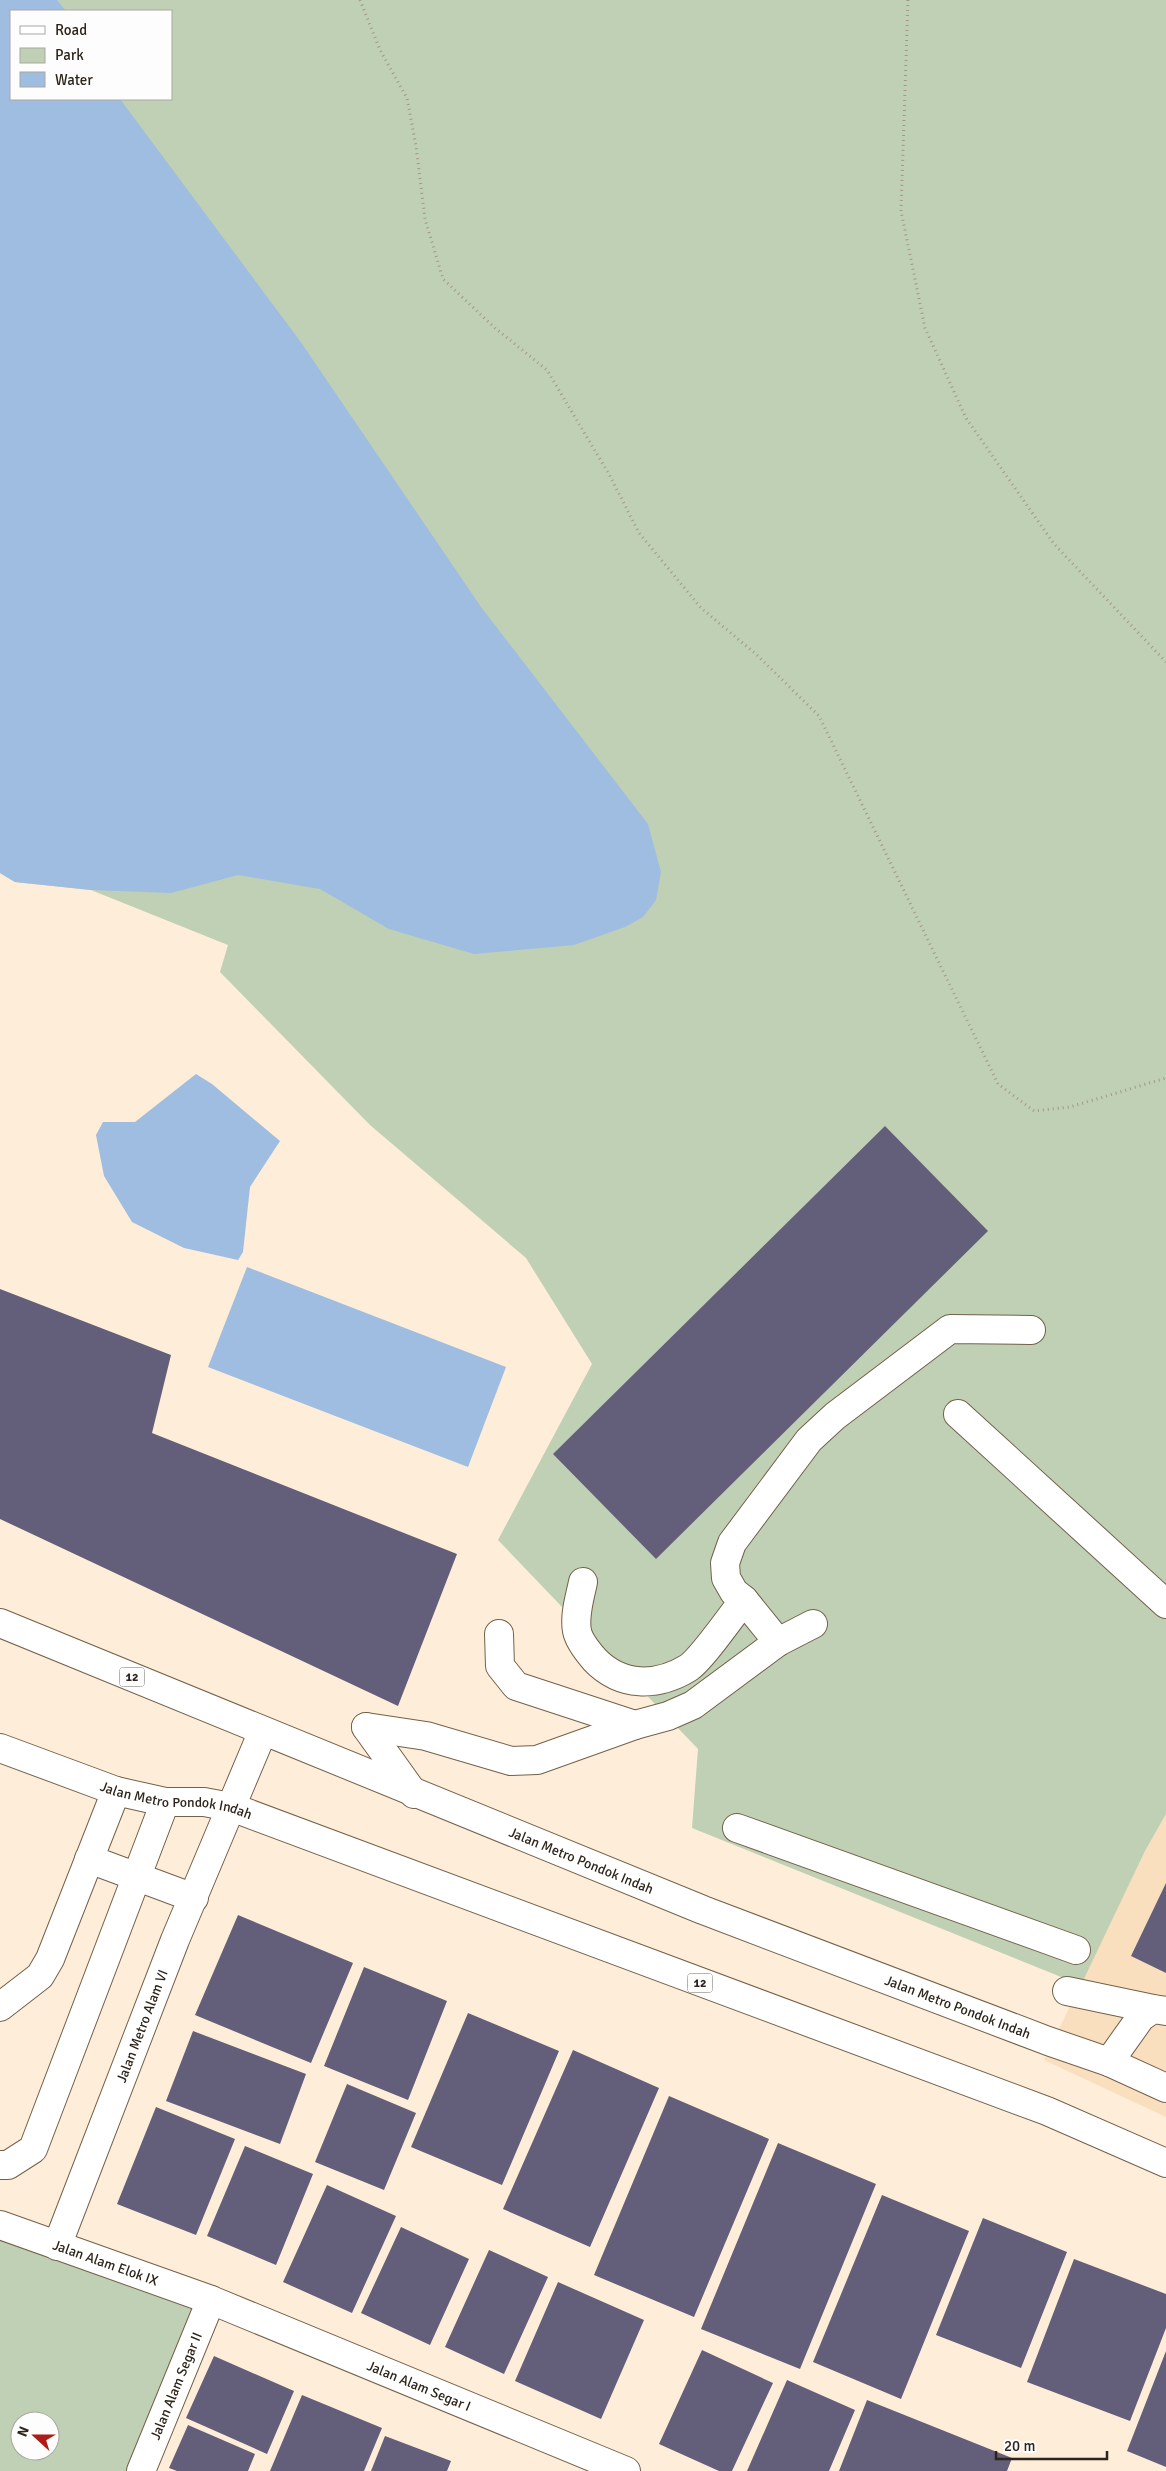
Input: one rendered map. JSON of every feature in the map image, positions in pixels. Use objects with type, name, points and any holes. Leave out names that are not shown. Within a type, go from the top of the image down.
[{"type":"main road","points":[[778,1642],[744,1600],[734,1592],[726,1578],[725,1563],[732,1543],[809,1440],[835,1416],[950,1329],[1031,1330]]},
{"type":"main road","points":[[958,1414],[1166,1604]]},
{"type":"main road","points":[[583,1582],[577,1612],[577,1631],[588,1652],[610,1673],[622,1679],[645,1683],[670,1678],[690,1666],[744,1600]]},
{"type":"main road","name":"Jalan Metro Pondok Indah","points":[[0,1624],[702,1910],[1038,2038],[1109,2062],[1166,2088]]},
{"type":"main road","points":[[414,1794],[366,1727],[426,1736],[511,1761],[537,1760],[635,1725],[668,1716],[693,1705],[778,1642],[813,1624]]},
{"type":"main road","points":[[499,1634],[500,1666],[516,1686],[635,1725]]},
{"type":"main road","name":"Jalan Metro Alam VI","points":[[58,2246],[174,1940],[194,1898],[263,1731]]},
{"type":"main road","name":"Jalan Metro Pondok Indah","points":[[0,1748],[116,1792],[165,1802],[204,1802],[232,1807],[1047,2111],[1166,2163]]},
{"type":"main road","points":[[0,2007],[40,1976],[50,1959],[74,1893],[116,1792]]},
{"type":"main road","points":[[0,2165],[8,2165],[33,2149],[165,1802]]},
{"type":"main road","points":[[737,1828],[1076,1950]]},
{"type":"main road","points":[[88,1859],[194,1898]]},
{"type":"main road","points":[[1067,1991],[1159,2010]]},
{"type":"main road","points":[[1109,2062],[1141,2017],[1159,2010]]},
{"type":"main road","name":"Jalan Alam Elok IX","points":[[0,2224],[211,2300]]},
{"type":"main road","name":"Jalan Alam Segar II","points":[[142,2471],[211,2300]]},
{"type":"main road","name":"Jalan Alam Segar I","points":[[211,2300],[626,2471]]},
{"type":"path","points":[[360,0],[380,50],[406,98],[416,146],[425,219],[443,279],[495,328],[546,370],[610,476],[639,533],[701,608],[757,655],[818,716],[998,1084],[1034,1111],[1070,1107],[1166,1078]]},
{"type":"path","points":[[908,0],[901,211],[925,328],[966,418],[1054,544],[1166,662]]},
{"type":"shaded area","points":[[1166,1814],[1166,2117],[1044,2060],[1145,1851]]},
{"type":"green space","points":[[0,0],[1166,0],[1166,1814],[1145,1851],[1081,1985],[692,1828],[698,1749],[498,1540],[592,1364],[526,1258],[370,1125],[220,972],[228,945],[91,890],[15,882],[0,873]]},
{"type":"green space","points":[[0,2239],[192,2309],[129,2471],[0,2471]]},
{"type":"water","points":[[0,0],[57,0],[65,10],[10,10],[10,100],[121,100],[300,341],[481,607],[648,824],[661,872],[656,900],[643,917],[625,927],[574,945],[474,954],[389,929],[320,889],[238,875],[171,893],[91,890],[15,882],[0,873]]},
{"type":"water","points":[[196,1074],[212,1084],[280,1141],[250,1187],[243,1252],[238,1260],[184,1248],[132,1222],[104,1176],[96,1135],[103,1122],[135,1122]]},
{"type":"water","points":[[247,1267],[506,1367],[468,1467],[208,1367]]},
{"type":"building","points":[[885,1126],[988,1231],[656,1559],[553,1454]]},
{"type":"building","points":[[0,1289],[171,1355],[152,1433],[457,1554],[398,1706],[0,1519]]},
{"type":"building","points":[[1166,1883],[1166,1973],[1131,1956]]},
{"type":"building","points":[[238,1915],[353,1963],[311,2063],[195,2015]]},
{"type":"building","points":[[364,1967],[447,2001],[408,2100],[324,2066]]},
{"type":"building","points":[[468,2013],[559,2051],[502,2185],[411,2147]]},
{"type":"building","points":[[193,2031],[306,2074],[280,2144],[166,2101]]},
{"type":"building","points":[[573,2050],[659,2088],[590,2247],[503,2209]]},
{"type":"building","points":[[347,2084],[416,2113],[384,2190],[315,2162]]},
{"type":"building","points":[[669,2096],[769,2139],[694,2317],[594,2275]]},
{"type":"building","points":[[156,2107],[235,2139],[196,2235],[117,2204]]},
{"type":"building","points":[[778,2143],[876,2184],[800,2369],[701,2329]]},
{"type":"building","points":[[245,2146],[313,2174],[276,2265],[207,2236]]},
{"type":"building","points":[[327,2185],[396,2216],[352,2313],[283,2282]]},
{"type":"building","points":[[882,2195],[969,2231],[901,2399],[813,2362]]},
{"type":"building","points":[[983,2218],[1067,2252],[1021,2368],[936,2335]]},
{"type":"building","points":[[401,2227],[469,2259],[430,2345],[361,2313]]},
{"type":"building","points":[[489,2250],[548,2277],[504,2374],[445,2347]]},
{"type":"building","points":[[1074,2259],[1166,2294],[1166,2328],[1130,2421],[1027,2382]]},
{"type":"building","points":[[558,2282],[644,2320],[601,2419],[515,2381]]},
{"type":"building","points":[[702,2350],[773,2383],[732,2471],[719,2471],[659,2444]]},
{"type":"building","points":[[1166,2351],[1166,2467],[1127,2451]]},
{"type":"building","points":[[214,2356],[294,2391],[267,2454],[186,2418]]},
{"type":"building","points":[[787,2380],[855,2410],[829,2471],[747,2471]]},
{"type":"building","points":[[302,2395],[382,2428],[364,2471],[270,2471]]},
{"type":"building","points":[[867,2400],[1012,2458],[1007,2471],[839,2471]]},
{"type":"building","points":[[188,2425],[255,2454],[248,2471],[177,2471],[169,2468]]},
{"type":"building","points":[[385,2436],[451,2461],[447,2471],[371,2471]]}]
